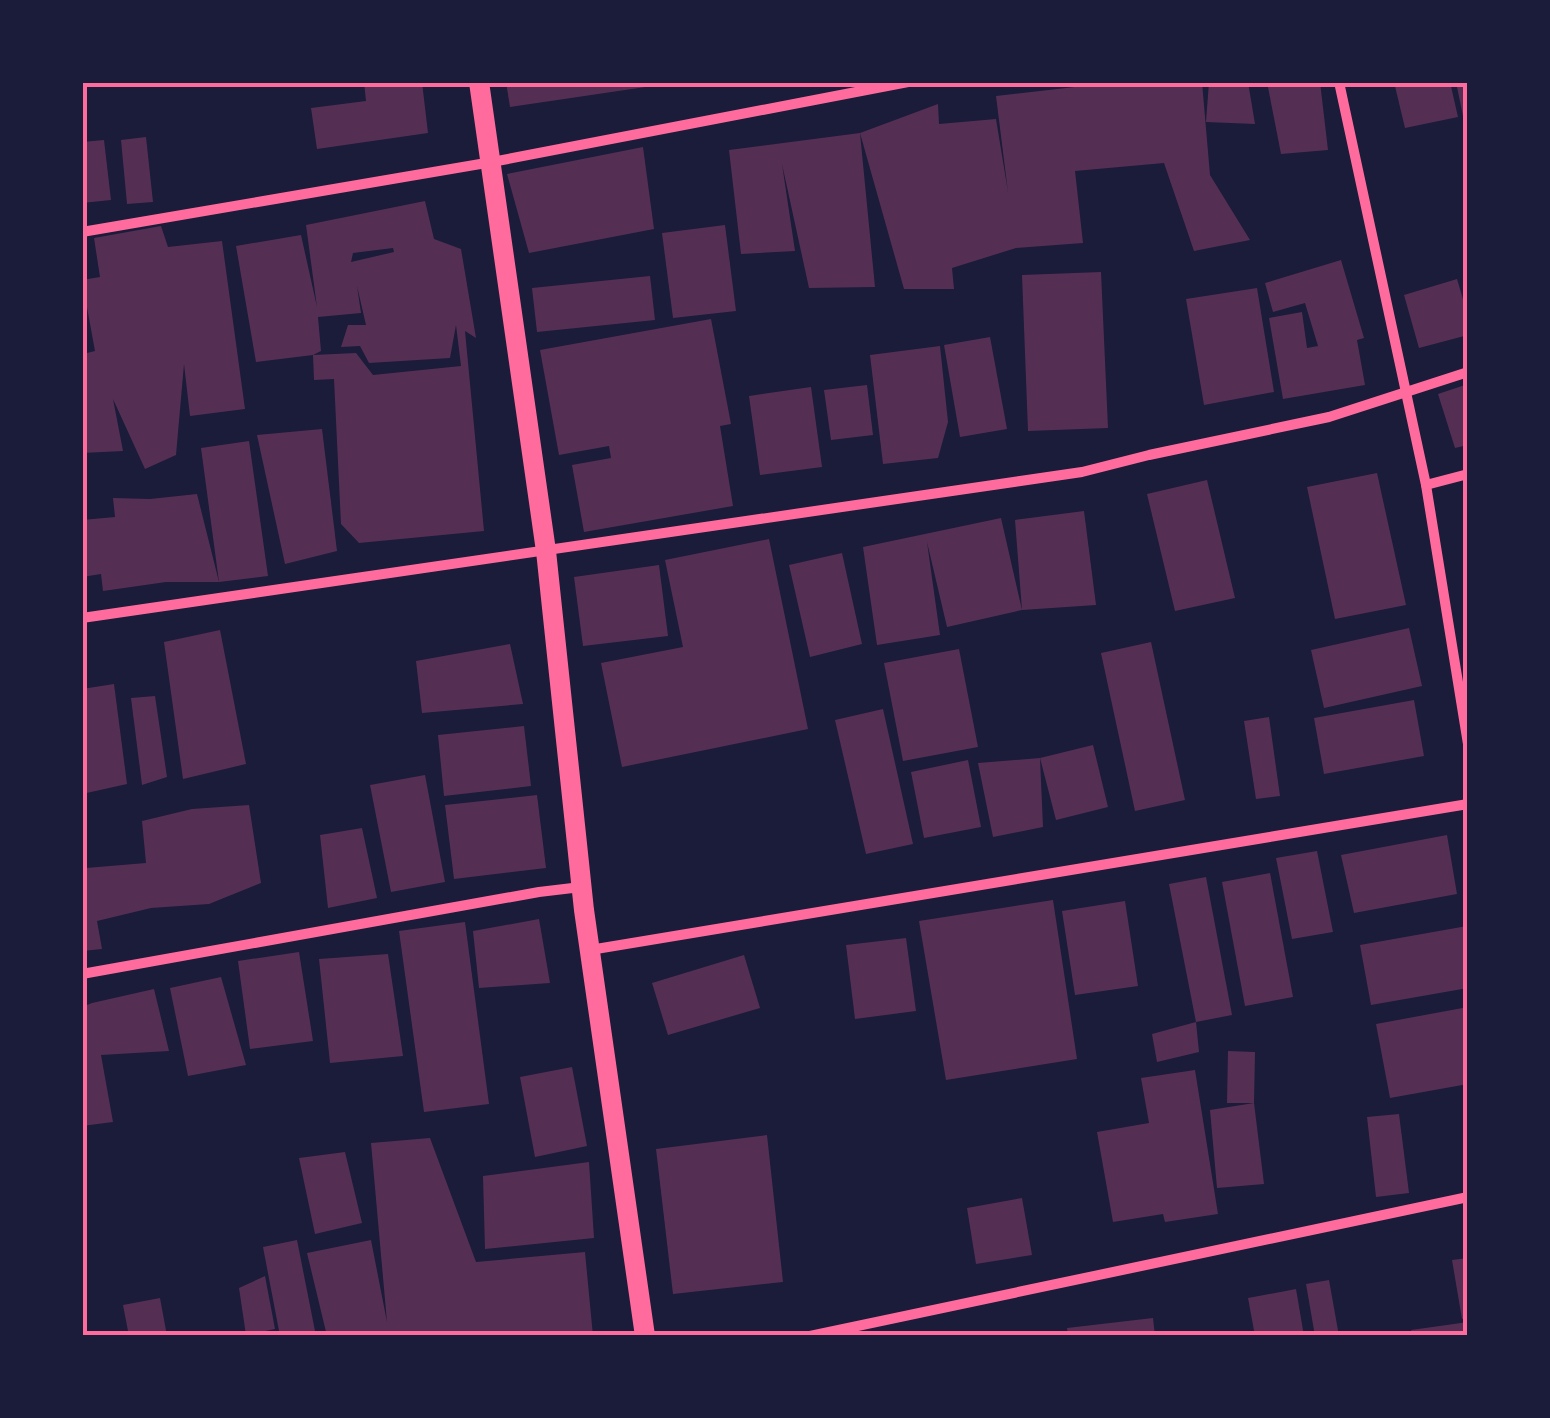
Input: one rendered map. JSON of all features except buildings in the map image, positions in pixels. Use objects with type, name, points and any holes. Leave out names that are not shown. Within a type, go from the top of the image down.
[{"type":"main road","points":[[480,82],[546,551],[581,887],[646,1336]]},
{"type":"street","points":[[82,232],[492,162],[908,82]]},
{"type":"street","points":[[1340,82],[1426,484],[1468,744]]},
{"type":"street","points":[[82,618],[1082,472],[1329,416],[1468,372]]},
{"type":"street","points":[[1426,484],[1468,474]]},
{"type":"street","points":[[590,950],[1468,804]]},
{"type":"street","points":[[82,974],[581,887]]},
{"type":"street","points":[[810,1336],[1468,1197]]}]
